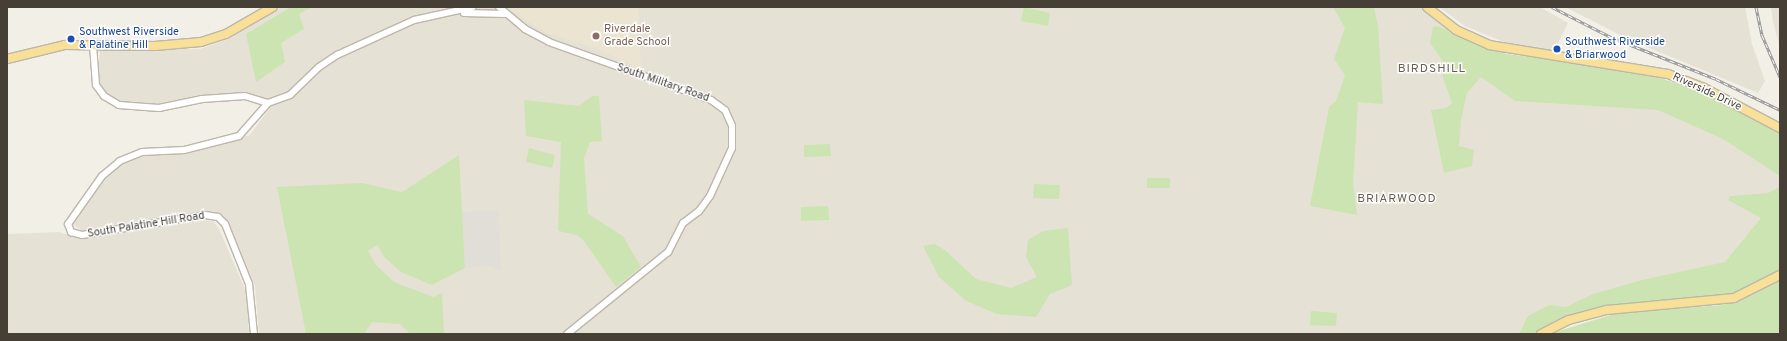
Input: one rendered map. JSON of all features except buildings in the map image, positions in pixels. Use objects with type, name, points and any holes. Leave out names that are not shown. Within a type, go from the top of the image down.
[{"type":"main road","points":[[7,58],[43,48],[93,45],[167,46],[201,42],[226,34],[273,7]]},
{"type":"main road","name":"Riverside Drive","points":[[1427,7],[1456,30],[1489,45],[1668,74],[1704,88],[1780,128]]},
{"type":"main road","points":[[1541,334],[1569,320],[1607,310],[1734,298],[1780,275]]},
{"type":"street","points":[[454,14],[473,7]]},
{"type":"street","name":"South Military Road","points":[[499,7],[508,15],[549,42],[711,100],[726,113],[733,129],[731,151],[710,196],[700,211],[683,223],[665,256],[566,334]]},
{"type":"street","points":[[93,45],[96,85],[106,99],[119,105],[159,108],[202,99],[245,96],[268,103],[290,95],[318,67],[337,55],[414,20],[454,14],[508,15]]},
{"type":"street","name":"South Palatine Hill Road","points":[[254,334],[248,284],[225,224],[218,217],[206,215],[82,235],[71,232],[68,224],[87,195],[117,163],[138,153],[184,150],[239,136],[268,103]]},
{"type":"shaded area","points":[[282,7],[1419,7],[1468,43],[1489,52],[1702,92],[1780,133],[1780,271],[1747,290],[1622,303],[1531,334],[259,334],[255,286],[222,214],[205,211],[83,231],[72,224],[110,172],[124,162],[145,155],[186,152],[250,135],[271,106],[268,99],[246,92],[195,96],[157,106],[124,103],[107,95],[101,88],[98,78],[100,50],[200,49],[229,39]]},
{"type":"shaded area","name":"Riverdale Grade School","points":[[507,7],[638,7],[641,70],[600,50],[542,31]]},
{"type":"shaded area","points":[[1439,7],[1540,7],[1568,23],[1554,51],[1504,42],[1465,26]]},
{"type":"shaded area","points":[[1565,7],[1745,7],[1752,44],[1765,81],[1758,93],[1628,39]]},
{"type":"shaded area","points":[[1771,7],[1780,7],[1780,47],[1773,22]]},
{"type":"shaded area","points":[[498,210],[501,271],[490,266],[465,268],[462,212]]},
{"type":"shaded area","points":[[205,220],[213,221],[219,229],[247,294],[249,334],[7,334],[7,234],[59,232],[79,238]]},
{"type":"green space","points":[[291,7],[312,7],[299,14],[304,29],[281,43],[285,62],[256,82],[246,34]]},
{"type":"green space","points":[[1024,7],[1050,13],[1048,26],[1021,21]]},
{"type":"green space","points":[[1333,7],[1374,7],[1378,26],[1383,104],[1358,102],[1353,183],[1357,215],[1310,206],[1329,107],[1336,101],[1345,75],[1334,59],[1345,28]]},
{"type":"green space","points":[[1437,26],[1507,54],[1633,70],[1696,89],[1780,133],[1780,176],[1723,139],[1658,110],[1515,101],[1481,77],[1467,93],[1461,120],[1459,146],[1474,150],[1472,166],[1444,173],[1431,110],[1446,108],[1452,103],[1442,75],[1447,67],[1430,43],[1433,27]]},
{"type":"green space","points":[[592,96],[599,96],[602,141],[590,142],[584,158],[588,214],[623,236],[641,267],[616,287],[584,241],[577,235],[558,231],[561,142],[526,136],[524,100],[579,106]]},
{"type":"green space","points":[[830,144],[831,156],[804,157],[804,145]]},
{"type":"green space","points":[[529,148],[555,155],[552,168],[526,162]]},
{"type":"green space","points":[[459,155],[465,268],[432,285],[401,272],[385,258],[377,245],[368,251],[376,265],[394,282],[433,297],[442,293],[444,334],[410,334],[400,324],[372,322],[364,334],[306,334],[277,187],[362,183],[402,192]]},
{"type":"green space","points":[[1147,178],[1170,178],[1170,188],[1147,188]]},
{"type":"green space","points":[[1034,184],[1060,185],[1059,199],[1033,198]]},
{"type":"green space","points":[[1780,187],[1780,270],[1763,281],[1730,296],[1627,304],[1536,334],[1519,334],[1528,316],[1549,305],[1566,307],[1593,294],[1642,280],[1725,262],[1761,218],[1728,200],[1730,196],[1768,193]]},
{"type":"green space","points":[[828,206],[829,220],[801,221],[801,207]]},
{"type":"green space","points":[[1068,228],[1072,285],[1050,294],[1036,317],[997,314],[966,301],[939,277],[923,246],[935,244],[945,250],[976,279],[1011,288],[1037,277],[1026,257],[1028,240],[1043,231]]},
{"type":"green space","points":[[1780,278],[1780,334],[1549,334],[1617,313],[1723,305]]},
{"type":"green space","points":[[1311,311],[1337,313],[1336,326],[1310,325]]},
{"type":"railway","points":[[1552,7],[1611,37],[1716,79],[1780,110]]},
{"type":"railway","points":[[1756,7],[1762,35],[1780,77]]},
{"type":"place","name":"Riverdale Grade School","points":[[596,36]]},
{"type":"place","name":"Southwest Riverside & Palatine Hill","points":[[71,39]]},
{"type":"place","name":"Southwest Riverside & Briarwood","points":[[1557,49]]},
{"type":"district","name":"BIRDSHILL","points":[[1432,70]]},
{"type":"district","name":"BRIARWOOD","points":[[1397,200]]}]
